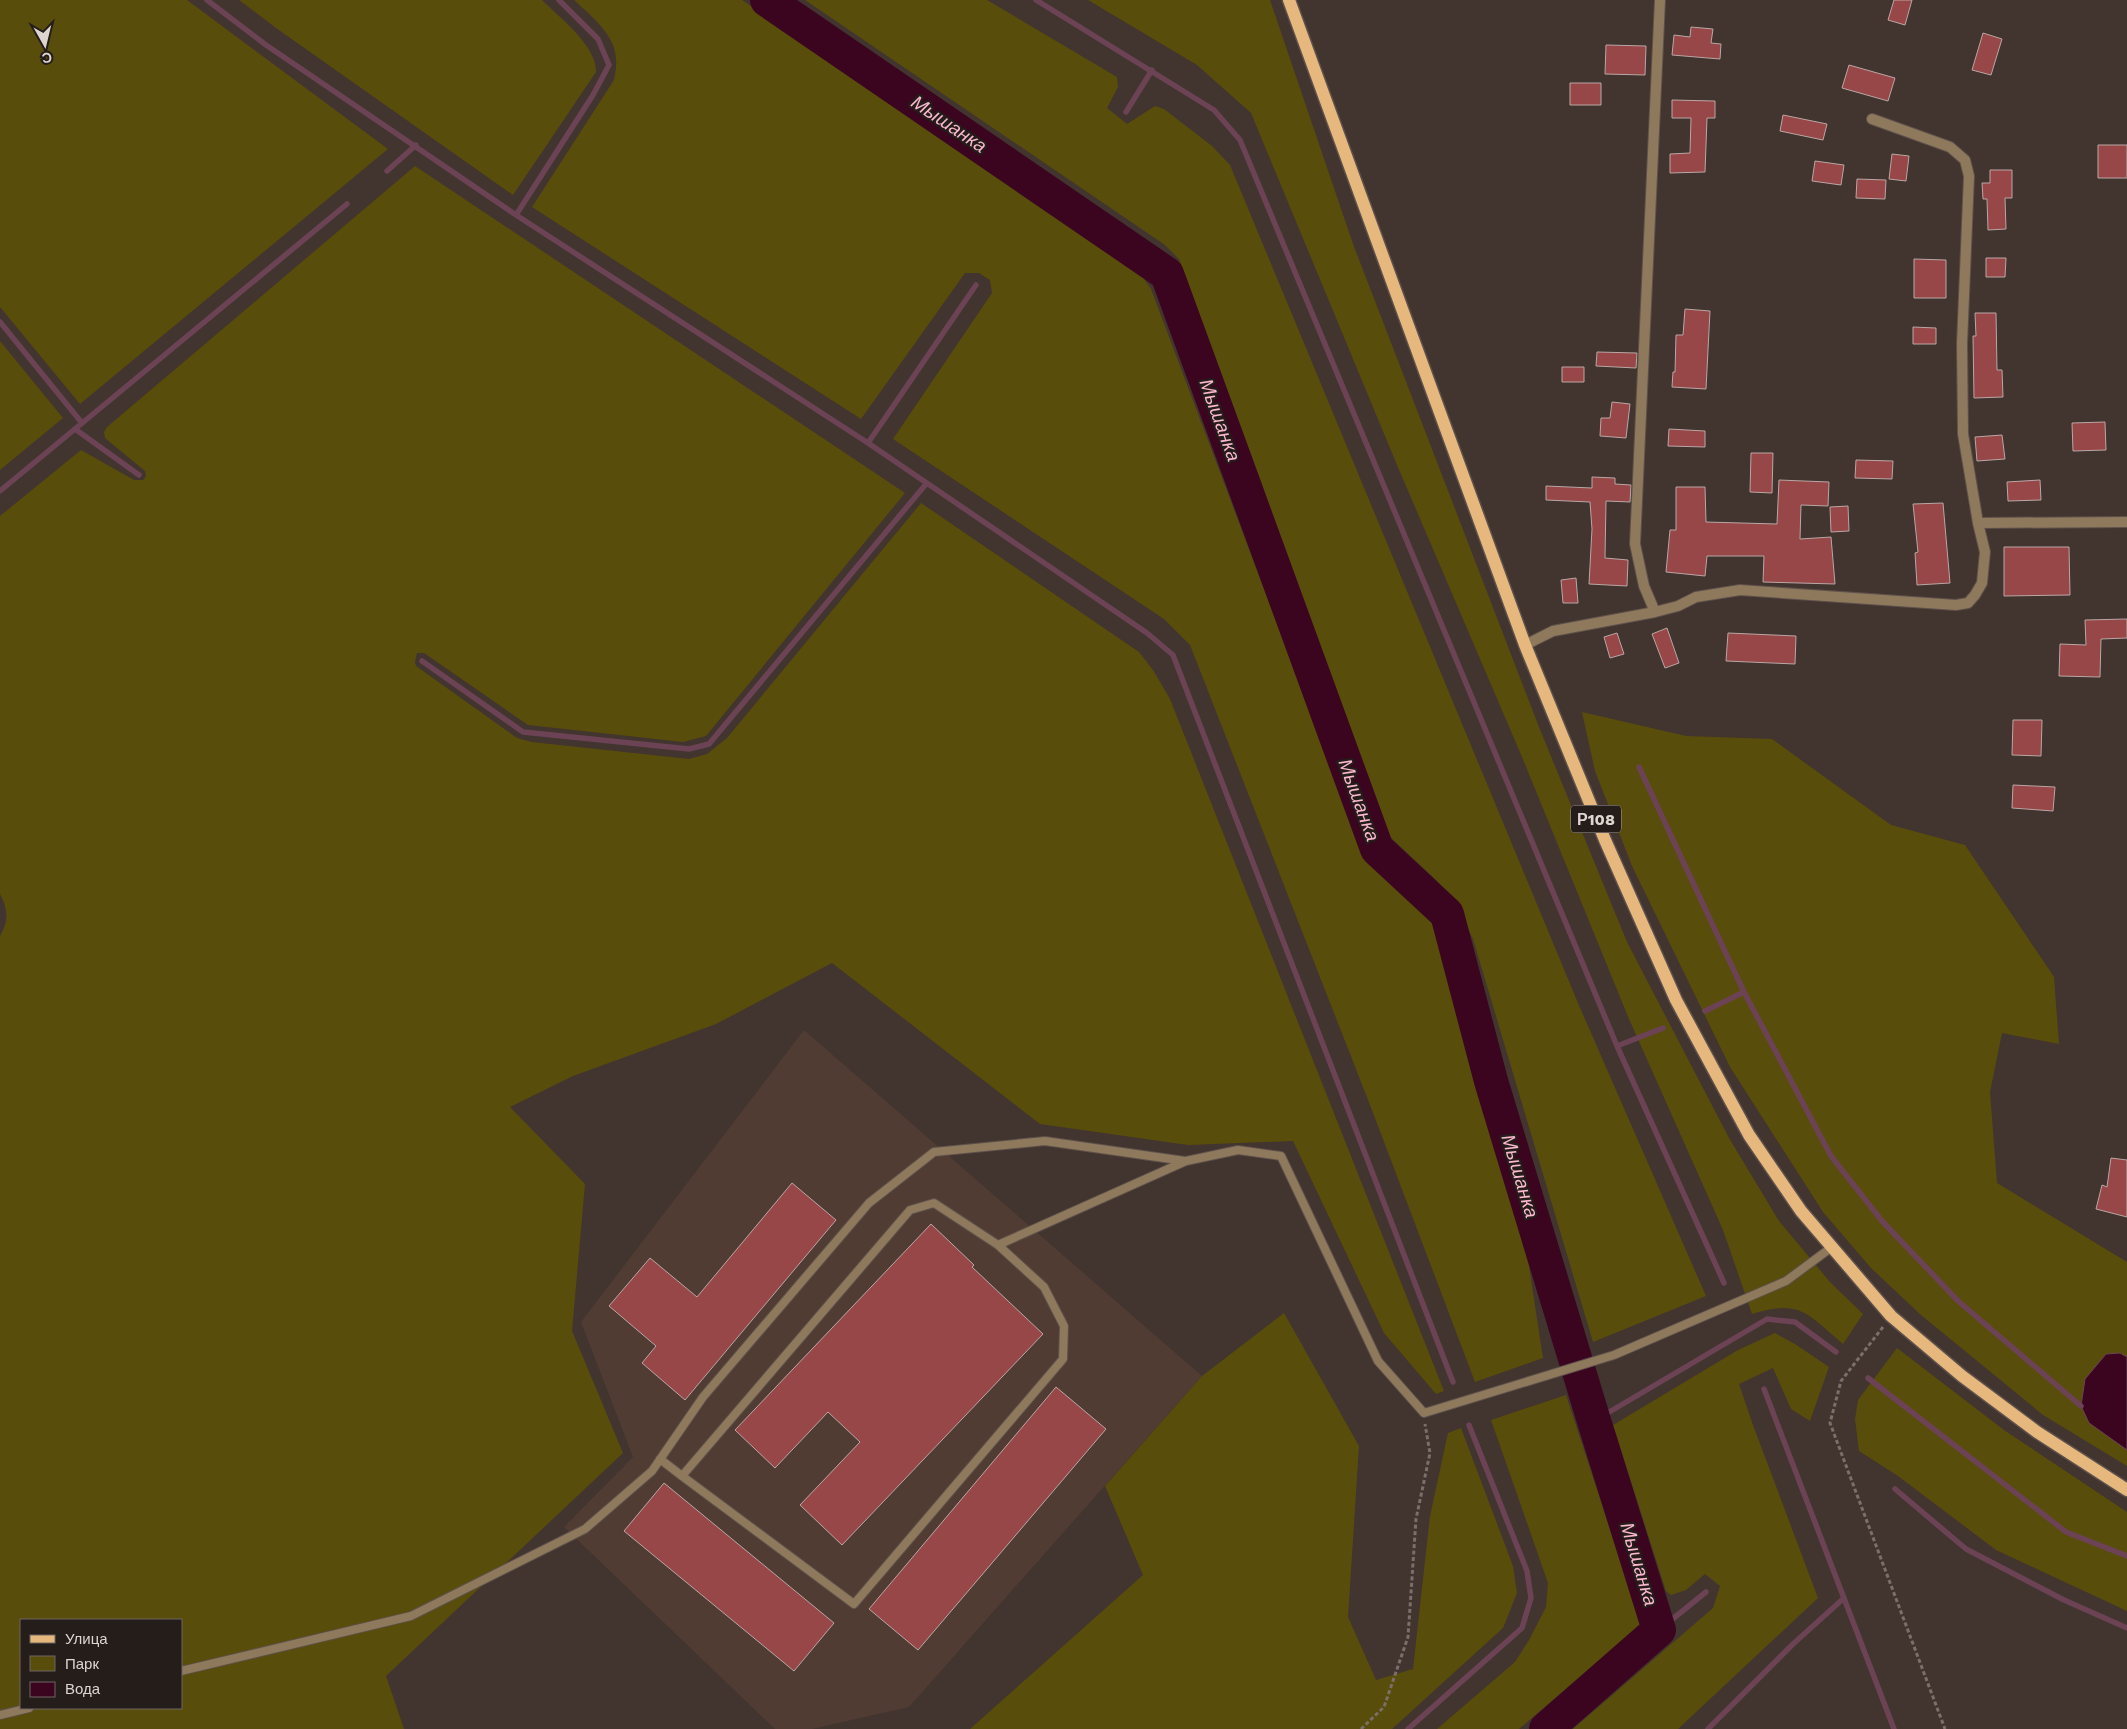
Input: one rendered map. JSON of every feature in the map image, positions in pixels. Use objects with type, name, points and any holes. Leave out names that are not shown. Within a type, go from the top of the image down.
[{"type":"main road","name":"Р108","points":[[1289,0],[1525,645],[1605,840],[1676,1000],[1749,1134],[1800,1210],[1891,1316],[1962,1376],[2029,1427],[2127,1490]]},
{"type":"street","points":[[1655,612],[1644,586],[1635,544],[1660,0]]},
{"type":"street","points":[[1525,645],[1553,631],[1655,612],[1678,606],[1696,598],[1740,590],[1956,605],[1968,603],[1975,595],[1982,583],[1985,552],[1978,523],[1963,434],[1962,344],[1969,176],[1965,160],[1950,147],[1872,119]]},
{"type":"street","points":[[1978,523],[2127,522]]},
{"type":"lane","points":[[182,1671],[411,1616],[585,1529],[652,1471],[703,1398],[868,1203],[934,1152],[1045,1141],[1186,1161]]},
{"type":"lane","points":[[998,1244],[1186,1161],[1238,1150],[1281,1156],[1378,1361],[1424,1414],[1614,1355],[1786,1280],[1832,1247]]},
{"type":"lane","points":[[660,1459],[682,1476],[854,1604],[1063,1359],[1064,1326],[1044,1287],[998,1244],[934,1202],[910,1210],[682,1476]]},
{"type":"lane","points":[[0,1715],[25,1709]]},
{"type":"path","points":[[1891,1316],[1841,1381],[1830,1423],[1945,1729]]},
{"type":"path","points":[[1361,1729],[1384,1707],[1408,1637],[1416,1519],[1430,1453],[1424,1414]]},
{"type":"shaded area","points":[[804,1030],[1202,1376],[909,1707],[812,1729],[775,1729],[564,1527],[633,1457],[581,1322]]},
{"type":"green space","points":[[0,0],[187,0],[388,149],[80,404],[0,307]]},
{"type":"green space","points":[[239,0],[542,0],[576,33],[591,52],[596,72],[513,195]]},
{"type":"green space","points":[[574,0],[742,0],[1136,267],[1151,289],[1363,852],[1383,874],[1424,908],[1436,931],[1529,1266],[1543,1358],[1475,1382],[1370,1105],[1190,645],[1164,619],[893,439],[992,293],[990,280],[979,273],[965,273],[861,419],[532,207],[614,80],[616,62],[612,42],[595,19]]},
{"type":"green space","points":[[805,0],[987,0],[1117,77],[1118,87],[1107,108],[1127,124],[1155,106],[1164,109],[1212,146],[1230,165],[1578,1003],[1706,1296],[1593,1342],[1473,939],[1454,901],[1436,880],[1385,832],[1259,476],[1179,259],[1165,245]]},
{"type":"green space","points":[[1088,0],[1270,0],[1353,244],[1539,727],[1627,942],[1729,1138],[1779,1221],[1830,1282],[1863,1314],[1843,1344],[1811,1317],[1793,1309],[1782,1308],[1752,1314],[1723,1230],[1629,1019],[1522,757],[1397,465],[1251,113],[1197,65]]},
{"type":"green space","points":[[415,166],[905,493],[706,736],[683,742],[528,725],[424,653],[417,653],[416,666],[517,738],[532,742],[689,759],[707,754],[727,738],[921,503],[1139,652],[1153,670],[1170,699],[1444,1391],[1436,1394],[1384,1333],[1293,1141],[1188,1145],[1040,1124],[832,963],[716,1024],[573,1076],[510,1107],[585,1184],[572,1331],[623,1453],[386,1676],[404,1729],[0,1729],[0,936],[5,925],[6,915],[5,905],[0,894],[0,516],[81,450],[134,480],[143,480],[146,476],[145,471],[105,438],[104,432],[107,427]]},
{"type":"green space","points":[[0,341],[63,418],[0,470]]},
{"type":"green space","points":[[1582,712],[1686,736],[1772,739],[1891,825],[1965,845],[2054,977],[2059,1044],[2002,1033],[1990,1092],[1997,1183],[2127,1262],[2127,1466],[2043,1415],[1921,1315],[1871,1268],[1823,1212],[1730,1067],[1632,866],[1595,771]]},
{"type":"green space","points":[[1284,1313],[1359,1446],[1348,1617],[1376,1680],[1413,1669],[1430,1516],[1448,1433],[1461,1428],[1513,1566],[1517,1593],[1503,1628],[1392,1729],[970,1729],[1143,1575],[1105,1486],[1202,1376]]},
{"type":"green space","points":[[1775,1333],[1829,1367],[1810,1421],[1791,1409],[1773,1368],[1739,1384],[1818,1598],[1678,1729],[1573,1729],[1713,1608],[1720,1586],[1705,1574],[1686,1590],[1671,1595],[1666,1591],[1613,1425],[1738,1350]]},
{"type":"green space","points":[[1897,1348],[2004,1430],[2127,1512],[2127,1611],[1996,1550],[1898,1476],[1859,1451],[1855,1419],[1858,1400]]},
{"type":"green space","points":[[1566,1395],[1641,1624],[1519,1729],[1437,1729],[1515,1662],[1546,1607],[1548,1583],[1491,1420]]},
{"type":"water","points":[[2120,1353],[2127,1357],[2127,1450],[2089,1423],[2081,1406],[2085,1379],[2106,1354]]},
{"type":"building","points":[[1894,0],[1912,0],[1905,25],[1888,20]]},
{"type":"building","points":[[1691,27],[1713,29],[1711,43],[1721,44],[1720,59],[1672,55],[1674,35],[1690,37]]},
{"type":"building","points":[[1983,33],[2002,39],[1991,75],[1972,70]]},
{"type":"building","points":[[1606,45],[1646,46],[1645,75],[1605,74]]},
{"type":"building","points":[[1849,65],[1895,78],[1888,101],[1842,88]]},
{"type":"building","points":[[1570,83],[1601,83],[1601,105],[1570,105]]},
{"type":"building","points":[[1672,100],[1715,101],[1715,118],[1707,118],[1705,172],[1670,173],[1670,154],[1690,153],[1691,118],[1672,118]]},
{"type":"building","points":[[1783,115],[1827,124],[1823,140],[1780,131]]},
{"type":"building","points":[[2098,145],[2127,145],[2127,178],[2098,178]]},
{"type":"building","points":[[1892,154],[1909,156],[1906,181],[1889,179]]},
{"type":"building","points":[[1815,161],[1844,165],[1841,185],[1812,181]]},
{"type":"building","points":[[1990,170],[2012,170],[2012,198],[2005,198],[2006,229],[1988,230],[1987,199],[1983,199],[1982,183],[1990,183]]},
{"type":"building","points":[[1857,179],[1886,180],[1885,199],[1856,198]]},
{"type":"building","points":[[1986,258],[2006,258],[2005,277],[1986,277]]},
{"type":"building","points":[[1914,259],[1946,260],[1946,298],[1914,298]]},
{"type":"building","points":[[1685,309],[1710,311],[1706,389],[1672,387],[1673,372],[1675,372],[1676,335],[1683,335]]},
{"type":"building","points":[[1975,313],[1996,313],[1997,370],[2002,370],[2003,397],[1974,398],[1973,336],[1976,336]]},
{"type":"building","points":[[1913,327],[1936,328],[1936,344],[1913,344]]},
{"type":"building","points":[[1597,352],[1637,353],[1636,368],[1596,366]]},
{"type":"building","points":[[1562,367],[1584,367],[1584,382],[1562,382]]},
{"type":"building","points":[[1612,402],[1630,404],[1626,438],[1600,436],[1601,418],[1610,418]]},
{"type":"building","points":[[2105,422],[2106,450],[2073,451],[2072,423]]},
{"type":"building","points":[[1669,429],[1705,431],[1705,447],[1668,446]]},
{"type":"building","points":[[2002,435],[2005,459],[1977,461],[1975,437]]},
{"type":"building","points":[[1751,453],[1773,453],[1772,493],[1750,492]]},
{"type":"building","points":[[1856,460],[1893,461],[1892,479],[1855,478]]},
{"type":"building","points":[[1592,477],[1615,478],[1615,484],[1631,485],[1630,502],[1606,501],[1605,558],[1628,560],[1627,586],[1589,584],[1592,529],[1590,502],[1546,500],[1546,486],[1592,488]]},
{"type":"building","points":[[1779,480],[1829,482],[1828,506],[1801,505],[1800,539],[1831,537],[1835,584],[1763,582],[1764,556],[1707,556],[1705,576],[1666,572],[1670,530],[1676,530],[1676,487],[1705,487],[1706,522],[1777,524]]},
{"type":"building","points":[[2040,480],[2041,500],[2008,501],[2007,482]]},
{"type":"building","points":[[1943,503],[1950,583],[1917,585],[1915,553],[1918,552],[1913,504]]},
{"type":"building","points":[[1848,506],[1849,531],[1831,532],[1830,507]]},
{"type":"building","points":[[2004,547],[2069,547],[2070,595],[2004,596]]},
{"type":"building","points":[[1576,578],[1578,603],[1563,603],[1561,580]]},
{"type":"building","points":[[2127,619],[2127,638],[2101,639],[2100,677],[2059,676],[2060,644],[2086,645],[2085,620]]},
{"type":"building","points":[[1667,628],[1679,663],[1665,668],[1652,634]]},
{"type":"building","points":[[1617,633],[1624,654],[1610,658],[1604,637]]},
{"type":"building","points":[[1728,633],[1796,636],[1795,664],[1726,661]]},
{"type":"building","points":[[2013,720],[2042,720],[2041,756],[2012,755]]},
{"type":"building","points":[[2013,785],[2055,787],[2053,811],[2012,808]]},
{"type":"building","points":[[2111,1158],[2127,1160],[2127,1217],[2096,1209],[2102,1185],[2107,1187]]},
{"type":"building","points":[[792,1183],[836,1220],[685,1400],[642,1363],[656,1346],[609,1306],[650,1258],[697,1297]]},
{"type":"building","points":[[931,1224],[974,1265],[972,1267],[1043,1334],[842,1545],[800,1505],[860,1442],[828,1412],[775,1468],[735,1430]]},
{"type":"building","points":[[1056,1387],[1106,1429],[918,1650],[869,1609]]},
{"type":"building","points":[[664,1483],[834,1623],[794,1671],[624,1531]]},
{"type":"waterway","points":[[207,0],[266,45],[516,215],[868,443],[1147,633],[1173,655],[1453,1382]]},
{"type":"waterway","points":[[516,215],[593,95],[609,65],[598,39],[559,0]]},
{"type":"waterway","name":"Мышанка","points":[[767,0],[1167,274],[1377,849],[1447,914],[1491,1081],[1659,1630],[1546,1729]]},
{"type":"waterway","points":[[1036,0],[1214,110],[1240,140],[1617,1046],[1724,1283]]},
{"type":"waterway","points":[[1126,112],[1152,70]]},
{"type":"waterway","points":[[387,171],[416,145]]},
{"type":"waterway","points":[[0,491],[347,204]]},
{"type":"waterway","points":[[868,443],[976,285]]},
{"type":"waterway","points":[[0,322],[82,423]]},
{"type":"waterway","points":[[75,429],[139,475]]},
{"type":"waterway","points":[[422,661],[523,732],[689,749],[709,744],[926,484]]},
{"type":"waterway","points":[[1639,767],[1744,992],[1831,1156],[1882,1221],[1958,1301],[2081,1406]]},
{"type":"waterway","points":[[1705,1011],[1744,992]]},
{"type":"waterway","points":[[1617,1046],[1663,1028]]},
{"type":"waterway","points":[[1594,1421],[1767,1319],[1795,1322],[1836,1352]]},
{"type":"waterway","points":[[1868,1378],[2066,1532],[2127,1556]]},
{"type":"waterway","points":[[1764,1389],[1894,1729]]},
{"type":"waterway","points":[[1408,1729],[1522,1628],[1531,1598],[1527,1571],[1469,1425]]},
{"type":"waterway","points":[[1895,1489],[1966,1549],[2064,1600],[2127,1628]]},
{"type":"waterway","points":[[1659,1630],[1706,1592]]},
{"type":"waterway","points":[[1708,1729],[1793,1644],[1844,1598]]}]
